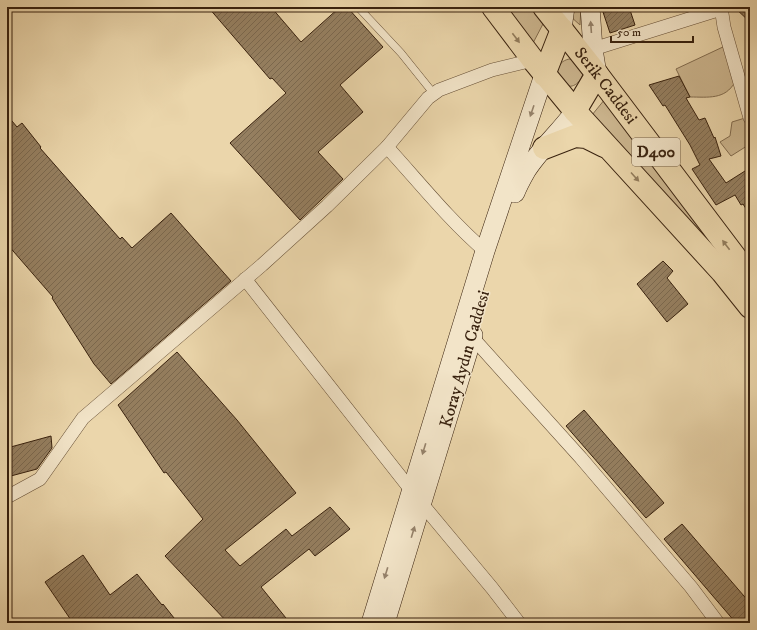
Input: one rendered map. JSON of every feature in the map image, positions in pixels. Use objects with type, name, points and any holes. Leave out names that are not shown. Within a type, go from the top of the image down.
[{"type":"highway","name":"D400","points":[[492,7],[539,67]]},
{"type":"highway","name":"D400","points":[[544,7],[562,29]]},
{"type":"highway","points":[[539,67],[562,29]]},
{"type":"highway","name":"Serik Caddesi","points":[[562,29],[746,264]]},
{"type":"highway","name":"Serik Caddesi","points":[[539,67],[575,111],[722,272],[750,307]]},
{"type":"highway","points":[[575,111],[597,74]]},
{"type":"highway","points":[[544,148],[575,136],[586,137],[609,148]]},
{"type":"main road","points":[[562,29],[565,7]]},
{"type":"main road","points":[[590,7],[593,49],[597,74]]},
{"type":"main road","points":[[371,623],[416,498],[485,251],[539,67]]},
{"type":"main road","name":"Koray Aydın Caddesi","points":[[385,623],[416,498],[472,337],[501,233],[513,198],[525,172],[575,111]]},
{"type":"street","points":[[593,49],[721,8],[724,27],[750,118]]},
{"type":"street","points":[[7,497],[40,479],[83,418],[245,279],[327,206],[387,147],[428,98],[439,90],[492,70],[539,67]]},
{"type":"street","points":[[387,147],[462,229],[485,251]]},
{"type":"street","points":[[245,279],[416,498],[492,588],[519,623]]},
{"type":"street","points":[[472,337],[581,458],[692,587],[718,623]]},
{"type":"lane","points":[[358,7],[410,64],[434,94]]},
{"type":"shaded area","points":[[504,7],[531,7],[544,22],[532,45]]},
{"type":"shaded area","points":[[571,7],[581,7],[580,25],[570,16]]},
{"type":"shaded area","points":[[725,46],[735,82],[731,88],[721,95],[710,97],[690,97],[676,69]]},
{"type":"shaded area","points":[[569,59],[574,60],[583,73],[581,79],[576,84],[567,86],[559,77],[558,69],[561,63]]},
{"type":"shaded area","points":[[605,99],[750,286],[750,294],[592,115]]},
{"type":"shaded area","points":[[745,118],[750,144],[731,156],[720,142],[730,136],[732,122]]},
{"type":"building","points":[[208,7],[271,7],[301,42],[340,7],[347,7],[383,47],[340,85],[363,112],[318,152],[343,179],[300,220],[230,143],[286,93],[272,78],[270,79]]},
{"type":"building","points":[[603,7],[629,7],[635,25],[610,33],[603,12]]},
{"type":"building","points":[[734,7],[750,7],[750,22]]},
{"type":"building","points":[[679,76],[690,97],[686,98],[699,120],[705,118],[714,138],[715,137],[721,156],[709,159],[726,183],[745,171],[750,183],[750,215],[735,195],[716,205],[692,169],[700,165],[690,145],[665,105],[663,106],[649,85]]},
{"type":"building","points":[[7,115],[17,127],[22,123],[41,147],[40,148],[120,239],[122,237],[132,248],[171,213],[231,281],[111,384],[94,364],[52,298],[53,297],[7,244]]},
{"type":"building","points":[[663,261],[673,271],[667,278],[688,304],[667,322],[637,284]]},
{"type":"building","points":[[177,352],[237,420],[296,493],[225,550],[240,566],[286,529],[292,536],[330,507],[350,529],[315,556],[309,549],[261,587],[290,623],[228,623],[165,556],[203,519],[166,472],[164,473],[118,405]]},
{"type":"building","points":[[584,410],[664,503],[646,518],[566,426]]},
{"type":"building","points":[[51,436],[52,448],[37,469],[7,477],[7,448]]},
{"type":"building","points":[[682,524],[750,603],[750,616],[741,623],[736,623],[664,539]]},
{"type":"building","points":[[83,555],[110,595],[137,574],[178,623],[73,623],[45,582]]}]
